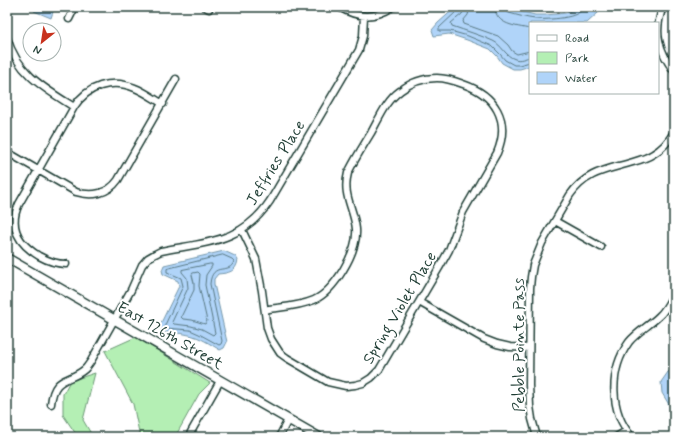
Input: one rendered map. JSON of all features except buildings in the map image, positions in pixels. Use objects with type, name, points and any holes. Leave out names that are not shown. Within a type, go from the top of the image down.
[{"type":"street","points":[[68,19],[75,7]]},
{"type":"street","points":[[339,7],[351,13],[364,16],[375,15],[393,7]]},
{"type":"street","points":[[659,22],[663,7]]},
{"type":"street","name":"Jeffries Place","points":[[51,404],[54,390],[60,383],[66,378],[85,368],[94,355],[131,290],[142,265],[148,258],[161,251],[221,240],[242,230],[264,211],[359,50],[363,36],[364,16]]},
{"type":"street","points":[[7,39],[14,54],[26,72],[42,86],[74,107]]},
{"type":"street","points":[[659,41],[665,58],[674,71]]},
{"type":"street","points":[[7,152],[80,193],[92,195],[105,191],[118,180],[176,79]]},
{"type":"street","name":"Spring Violet Place","points":[[242,230],[256,259],[264,310],[267,328],[271,339],[280,353],[328,382],[346,386],[363,383],[379,370],[449,250],[463,212],[500,145],[502,131],[498,110],[484,94],[474,88],[447,79],[425,79],[398,92],[383,111],[348,173],[346,181],[347,196],[356,227],[356,236],[352,252],[339,276],[327,291],[316,299],[305,304],[264,310]]},
{"type":"street","points":[[66,264],[51,262],[32,252],[21,242],[16,232],[14,222],[17,208],[74,107],[81,98],[92,89],[115,83],[134,87],[162,104]]},
{"type":"street","name":"Pebble Pointe Pass","points":[[537,437],[530,406],[529,385],[530,288],[533,265],[542,243],[570,195],[582,181],[604,170],[653,154],[662,147],[674,132]]},
{"type":"street","points":[[555,221],[601,247]]},
{"type":"street","name":"East 126th Street","points":[[7,258],[318,437]]},
{"type":"street","points":[[632,437],[626,431],[616,403],[614,383],[618,366],[630,341],[664,311],[674,293]]},
{"type":"street","points":[[419,302],[484,339],[510,347],[530,348]]},
{"type":"street","points":[[189,437],[220,381]]},
{"type":"street","points":[[279,437],[288,420]]},
{"type":"street","points":[[616,437],[626,431]]},
{"type":"green space","points":[[136,337],[210,383],[199,394],[175,437],[140,437],[133,404],[105,351]]},
{"type":"green space","points":[[95,373],[83,420],[93,437],[78,437],[63,415],[63,394],[70,381]]},
{"type":"water","points":[[36,7],[53,12],[51,18],[34,11]]},
{"type":"water","points":[[456,7],[503,7],[535,15],[565,13],[581,7],[600,8],[599,12],[588,22],[529,22],[529,66],[520,69],[513,69],[502,63],[490,49],[467,40],[449,34],[434,36],[432,30]]},
{"type":"water","points":[[224,251],[235,256],[238,260],[234,269],[229,272],[218,274],[214,279],[227,342],[224,348],[220,350],[197,337],[161,331],[160,325],[179,286],[178,281],[163,274],[162,270],[164,265]]},
{"type":"water","points":[[674,369],[674,411],[662,393],[661,382],[668,372]]}]
